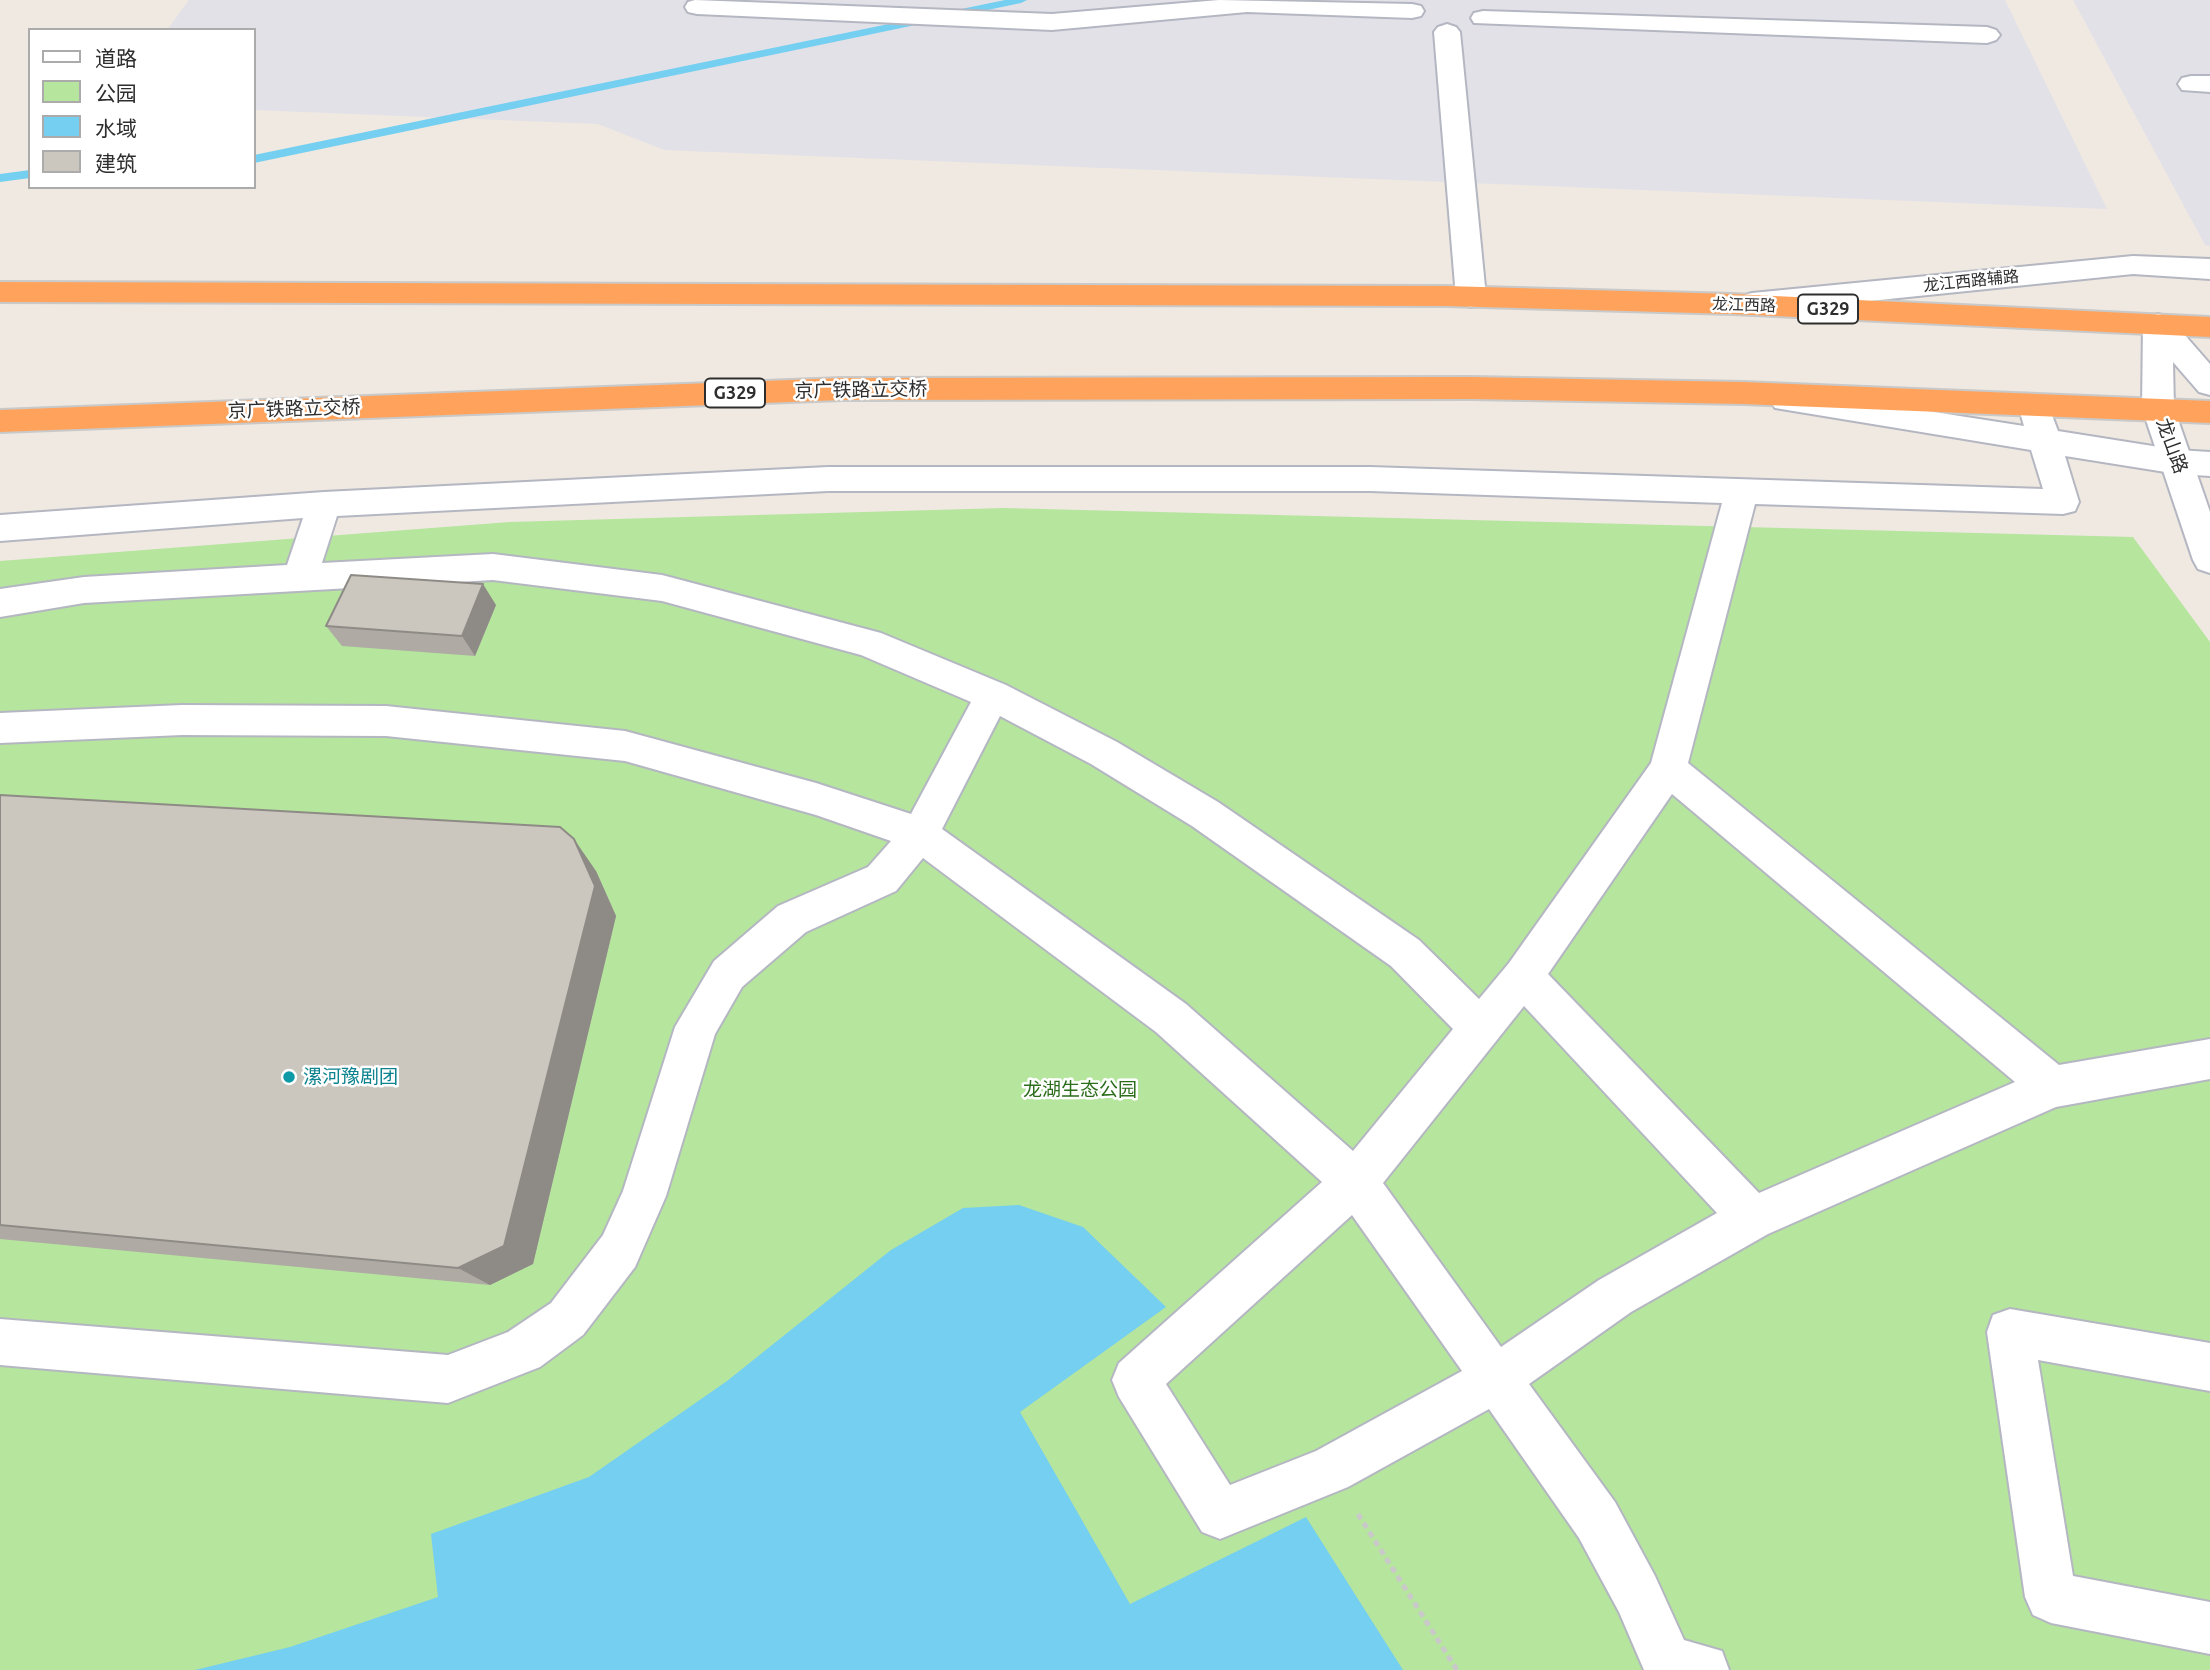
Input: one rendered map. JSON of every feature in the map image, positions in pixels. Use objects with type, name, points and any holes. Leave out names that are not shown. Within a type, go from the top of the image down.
[{"type":"highway","name":"G329","points":[[0,292],[1459,297]]},
{"type":"highway","name":"龙江西路","points":[[1459,297],[1733,304],[2210,327]]},
{"type":"highway","name":"京广铁路立交桥","points":[[0,421],[842,389],[1471,388],[1743,393]]},
{"type":"highway","name":"G329","points":[[1743,393],[2210,412]]},
{"type":"street","points":[[698,7],[1052,22],[1247,5],[1414,6],[1413,17],[1427,27],[1447,32],[1474,27],[1477,9],[1987,35]]},
{"type":"street","points":[[1447,32],[1459,297]]},
{"type":"street","name":"龙江西路辅路","points":[[1733,304],[2133,265],[2210,269]]},
{"type":"street","points":[[2158,324],[2210,384]]},
{"type":"street","name":"龙山路","points":[[2158,324],[2158,408],[2210,560]]},
{"type":"street","points":[[1743,393],[2178,462],[2210,464]]},
{"type":"street","points":[[0,527],[324,504],[828,478],[1370,479],[2063,502],[2034,405]]},
{"type":"street","points":[[1741,493],[1668,768],[1523,976],[1355,1182],[1136,1380],[1220,1514],[1331,1470],[1497,1378],[1615,1296],[1752,1218],[2053,1087],[2210,1059]]},
{"type":"street","points":[[300,578],[324,504]]},
{"type":"street","points":[[0,603],[84,590],[493,567],[662,588],[869,643],[993,695],[1104,753],[1205,814],[1405,953],[1480,1028]]},
{"type":"street","points":[[0,1342],[448,1378],[523,1350],[567,1319],[619,1251],[644,1196],[696,1027],[728,974],[792,919],[882,879],[920,834],[993,695]]},
{"type":"street","points":[[0,728],[182,720],[386,721],[625,746],[816,799],[920,834],[1171,1018],[1355,1182],[1597,1520],[1681,1667]]},
{"type":"street","points":[[1668,768],[2053,1087]]},
{"type":"street","points":[[1523,976],[1752,1218]]},
{"type":"street","points":[[2210,1367],[2010,1332],[2052,1597],[2210,1628]]},
{"type":"path","points":[[1331,1470],[1457,1670]]},
{"type":"shaded area","points":[[189,0],[2005,0],[2107,209],[664,150],[598,124],[256,110],[256,28],[168,28]]},
{"type":"shaded area","points":[[2073,0],[2210,0],[2210,246],[2205,245]]},
{"type":"green space","name":"龙湖生态公园","points":[[1004,508],[2133,537],[2210,642],[2210,1670],[0,1670],[0,561],[510,522]]},
{"type":"water","points":[[1019,1205],[1083,1227],[1166,1307],[1020,1412],[1130,1604],[1306,1517],[1403,1670],[195,1670],[290,1647],[438,1597],[431,1534],[589,1477],[727,1381],[891,1250],[963,1208]]},
{"type":"building","points":[[351,575],[483,584],[462,636],[326,626]]},
{"type":"building","name":"漯河豫剧团","points":[[0,795],[560,827],[574,839],[595,886],[504,1246],[458,1268],[0,1225]]},
{"type":"waterway","points":[[256,159],[1021,0]]},
{"type":"waterway","points":[[0,178],[28,174]]},
{"type":"place","name":"漯河豫剧团","points":[[289,1077]]}]
